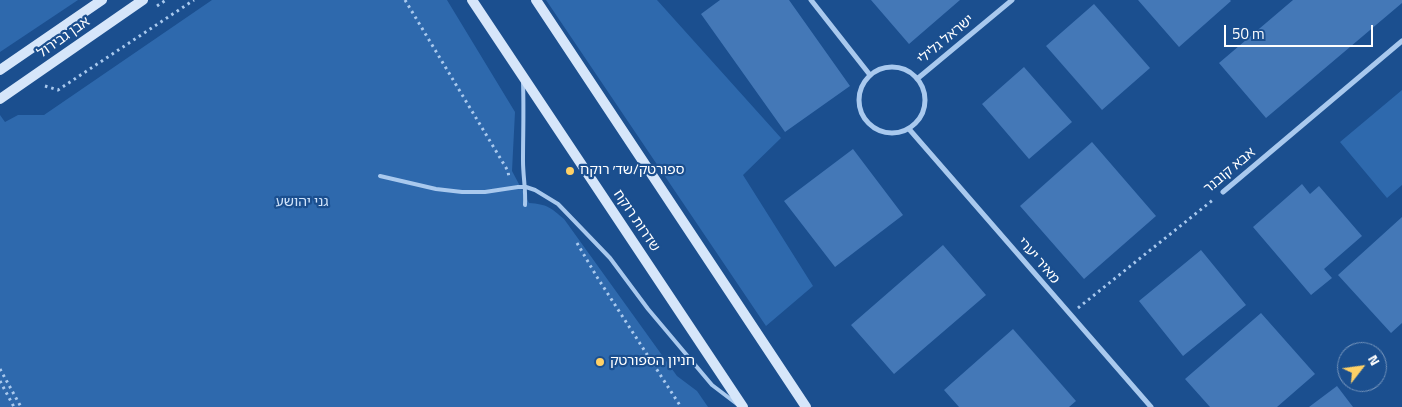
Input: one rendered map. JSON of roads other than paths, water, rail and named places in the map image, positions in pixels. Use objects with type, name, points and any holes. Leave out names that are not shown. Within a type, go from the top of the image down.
[{"type":"main road","name":"אבן גבירול","points":[[0,70],[102,0]]},
{"type":"main road","name":"אבן גבירול","points":[[0,100],[143,0]]},
{"type":"main road","name":"שדרות רוקח","points":[[472,0],[742,407]]},
{"type":"main road","points":[[536,0],[806,407]]},
{"type":"street","points":[[812,0],[870,75]]},
{"type":"street","name":"ישראל גלילי","points":[[917,79],[1012,0]]},
{"type":"street","name":"אבא קובנר","points":[[1223,192],[1402,41]]},
{"type":"street","points":[[894,68],[909,72],[917,79],[923,89],[925,100],[920,116],[909,129],[899,133],[888,133],[877,130],[868,124],[862,115],[859,93],[863,83],[870,75],[879,69],[894,68]]},
{"type":"street","name":"מאיר יערי","points":[[909,129],[1150,407]]},
{"type":"lane","points":[[523,77],[522,163],[526,187],[525,205]]},
{"type":"lane","points":[[380,176],[436,189],[462,192],[485,192],[526,187],[535,190],[558,204],[610,258],[648,309],[712,384],[742,407]]},
{"type":"place","name":"ספורטק/שד׳ רוקח","points":[[570,171]]},
{"type":"place","name":"חניון הספורטק","points":[[600,362]]},
{"type":"park label","name":"גני יהושע","points":[[302,203]]}]
